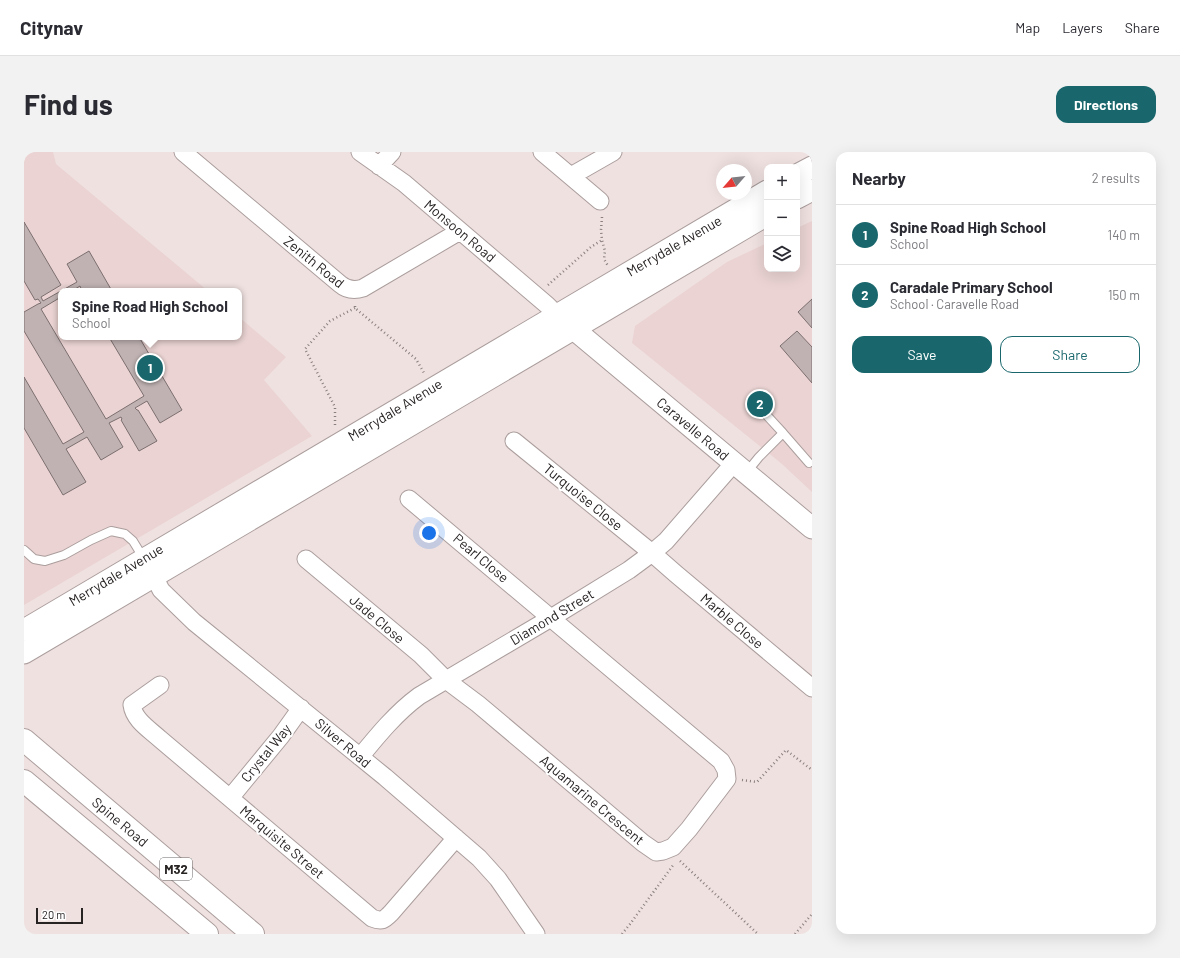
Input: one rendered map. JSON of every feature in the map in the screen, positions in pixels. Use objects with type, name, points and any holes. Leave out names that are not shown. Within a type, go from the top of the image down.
[{"type":"main road","name":"Spine Road","points":[[24,740],[254,934]]},
{"type":"main road","name":"M32","points":[[24,781],[206,934]]},
{"type":"street","name":"Zenith Road","points":[[183,152],[340,284],[348,289],[363,288],[460,231]]},
{"type":"street","name":"Monsoon Road","points":[[360,152],[404,184],[557,315]]},
{"type":"street","points":[[379,166],[392,152]]},
{"type":"street","points":[[542,152],[600,201]]},
{"type":"street","points":[[571,176],[613,152]]},
{"type":"street","points":[[800,173],[812,167]]},
{"type":"street","points":[[800,196],[812,190]]},
{"type":"street","name":"Merrydale Avenue","points":[[24,653],[150,568],[557,315],[764,193]]},
{"type":"street","name":"Merrydale Avenue","points":[[24,630],[150,568],[574,329],[764,217]]},
{"type":"street","name":"Caravelle Road","points":[[557,315],[812,528]]},
{"type":"street","name":"Turquoise Close","points":[[514,441],[652,553]]},
{"type":"street","name":"Diamond Street","points":[[360,757],[377,736],[407,705],[629,570],[652,553],[740,468]]},
{"type":"street","name":"Pearl Close","points":[[409,498],[551,618]]},
{"type":"street","name":"Marble Close","points":[[652,553],[812,688]]},
{"type":"street","name":"Jade Close","points":[[306,559],[421,655],[446,680]]},
{"type":"street","name":"Silver Road","points":[[150,568],[161,590],[194,622],[360,757],[456,838],[489,868],[530,931]]},
{"type":"street","points":[[551,618],[721,761],[726,770],[727,779]]},
{"type":"street","name":"Aquamarine Crescent","points":[[446,680],[478,704],[642,844],[656,852],[673,847],[689,829],[727,779]]},
{"type":"street","name":"Marquisite Street","points":[[160,685],[132,705],[133,712],[137,718],[368,914],[378,920],[386,918],[391,913],[456,838]]},
{"type":"street","name":"Crystal Way","points":[[230,798],[281,736],[301,708]]},
{"type":"lane","points":[[759,407],[809,463]]},
{"type":"lane","points":[[740,468],[759,457],[783,433]]},
{"type":"lane","points":[[24,550],[34,559],[45,562],[64,555],[91,540],[111,532],[125,534],[134,541],[150,568]]},
{"type":"path","points":[[600,201],[603,212],[601,230],[605,251],[604,258],[611,271]]},
{"type":"path","points":[[546,286],[591,247],[602,240]]},
{"type":"path","points":[[354,304],[355,308],[416,359],[424,373]]},
{"type":"path","points":[[335,428],[335,408],[305,349],[330,321],[355,308]]},
{"type":"path","points":[[727,779],[758,782],[786,750],[812,770]]},
{"type":"path","points":[[622,934],[678,859],[758,934]]},
{"type":"path","points":[[795,934],[812,914]]},
{"type":"shaded area","points":[[24,152],[53,152],[56,164],[204,288],[58,288],[58,340],[242,340],[242,320],[286,357],[264,380],[312,436],[24,605]]},
{"type":"shaded area","points":[[812,221],[812,492],[782,464],[632,343],[635,326],[727,262],[764,244],[764,272],[800,272],[800,227]]},
{"type":"building","points":[[24,222],[61,285],[41,297],[43,301],[58,293],[58,299],[41,309],[106,419],[144,396],[111,340],[141,340],[182,410],[160,423],[147,401],[135,408],[138,410],[157,441],[139,451],[121,420],[121,417],[109,423],[123,447],[101,460],[87,437],[66,449],[86,482],[63,495],[24,428],[24,377],[63,444],[84,432],[24,331],[24,312],[41,303],[38,299],[35,300],[24,281]]},
{"type":"building","points":[[89,251],[110,288],[81,288],[80,286],[77,288],[66,288],[77,282],[67,264]]},
{"type":"building","points":[[812,299],[812,328],[798,312]]},
{"type":"building","points":[[797,331],[812,347],[812,383],[780,346]]},
{"type":"place","name":"Spine Road High School","points":[[150,368]]},
{"type":"place","name":"Caradale Primary School","points":[[760,404]]}]
